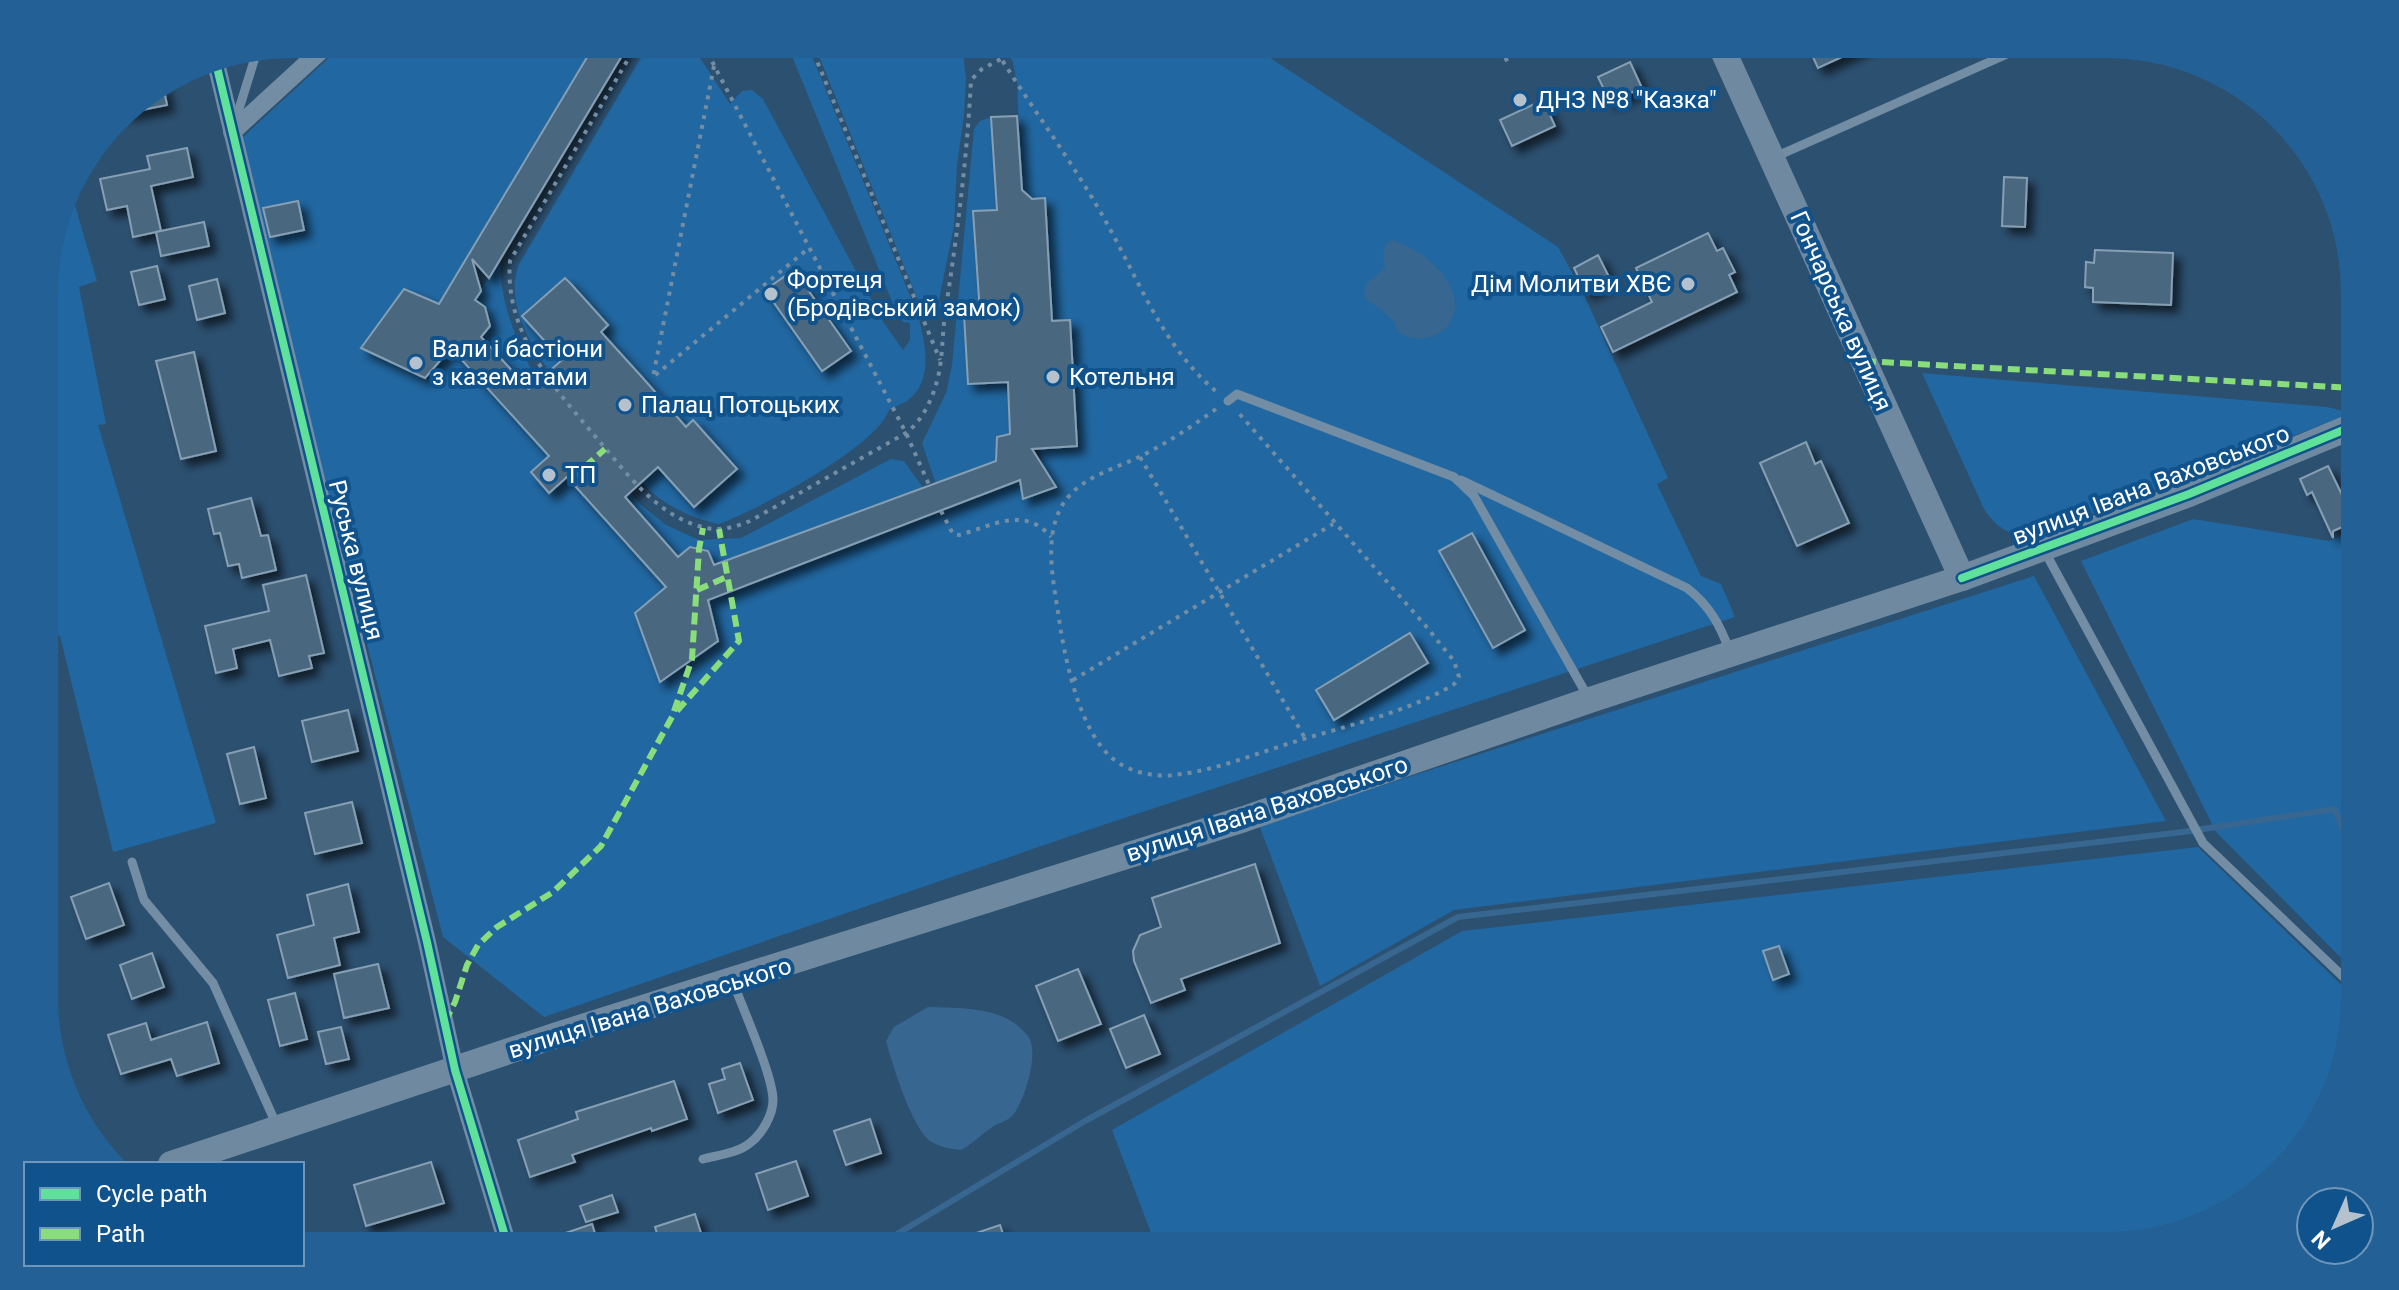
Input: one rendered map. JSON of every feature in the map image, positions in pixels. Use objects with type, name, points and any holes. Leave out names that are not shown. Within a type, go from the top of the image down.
[{"type":"main road","name":"Гончарська вулиця","points":[[1726,58],[1962,578]]},
{"type":"main road","name":"вулиця Івана Ваховського","points":[[177,1162],[557,1035],[1244,819],[1730,653],[1962,578],[2044,550],[2341,431]]},
{"type":"street","points":[[232,132],[312,59]]},
{"type":"street","name":"Руська вулиця","points":[[218,70],[455,1070],[504,1232]]},
{"type":"lane","points":[[1772,159],[1998,58]]},
{"type":"lane","points":[[232,132],[254,62]]},
{"type":"lane","points":[[1228,401],[1237,394],[1454,477],[1687,588],[1705,602],[1719,622],[1730,653]]},
{"type":"lane","points":[[1454,477],[1474,496],[1590,700]]},
{"type":"lane","points":[[2044,550],[2203,843],[2341,975]]},
{"type":"lane","points":[[132,862],[144,900],[213,983],[278,1129]]},
{"type":"lane","points":[[703,1159],[740,1149],[750,1143],[759,1135],[772,1108],[770,1086],[733,982]]},
{"type":"path","points":[[628,59],[510,261],[508,281],[512,303],[529,348],[550,383],[642,492],[667,510],[703,528],[728,529],[750,521],[906,433],[922,416],[934,393],[941,362],[944,319],[960,224],[971,80],[982,69],[1001,59],[1104,219],[1163,329],[1196,373],[1228,401],[1454,661],[1459,677],[1449,688],[1412,704],[1183,774],[1163,776],[1144,773],[1118,763],[1095,741],[1064,653],[1052,560],[1052,540],[1058,511],[1073,491],[1178,436],[1228,401]]},
{"type":"path","points":[[710,59],[906,433],[930,487]]},
{"type":"path","points":[[816,59],[941,362]]},
{"type":"path","points":[[714,66],[653,377],[809,248]]},
{"type":"path","points":[[1140,457],[1305,738]]},
{"type":"path","points":[[941,511],[953,534],[970,532],[1004,519],[1024,519],[1049,533],[1052,540]]},
{"type":"path","points":[[1073,680],[1333,524]]},
{"type":"shaded area","points":[[1271,58],[1558,247],[1583,293],[1668,478],[1657,484],[1701,576],[1721,584],[1735,617],[1100,826],[544,1017],[443,937],[274,285],[243,137],[328,59],[586,59],[439,304],[404,289],[451,348],[666,587],[635,613],[660,682],[718,641],[708,600],[1020,480],[1024,499],[1056,487],[1043,467],[1039,448],[1077,446],[1070,320],[1052,321],[1045,199],[1022,199],[1017,82],[1011,59]]},
{"type":"shaded area","points":[[640,59],[701,59],[730,104],[742,91],[752,90],[763,99],[884,323],[903,350],[910,340],[910,323],[903,322],[898,316],[793,59],[813,59],[918,315],[925,349],[925,372],[916,392],[907,401],[889,410],[880,425],[840,459],[786,492],[719,524],[676,508],[653,493],[634,473],[540,358],[518,310],[515,287],[519,264]],"holes":[[[565,278],[608,325],[601,332],[686,427],[693,421],[694,507],[658,467],[552,369],[562,360],[523,316]]]},
{"type":"shaded area","points":[[820,59],[964,59],[964,115],[957,165],[954,226],[939,300],[942,307],[934,315],[927,314],[921,308]]},
{"type":"shaded area","points":[[991,117],[997,210],[974,211],[978,285],[1002,283],[1003,311],[964,314],[968,384],[1008,382],[1010,434],[997,437],[996,461],[936,484],[922,443],[946,393],[952,365],[974,129],[980,121]]},
{"type":"shaded area","points":[[75,205],[97,281],[79,287],[106,424],[98,425],[216,823],[113,852],[60,636],[59,277],[63,247]]},
{"type":"shaded area","points":[[1392,240],[1424,256],[1443,274],[1454,295],[1453,316],[1449,324],[1434,336],[1416,338],[1398,332],[1389,317],[1365,298],[1365,285],[1385,267],[1383,255],[1386,244]]},
{"type":"shaded area","points":[[500,258],[506,307],[539,384],[639,503],[666,525],[699,540],[741,538],[891,459],[904,461],[924,489],[714,565],[707,551],[690,547],[678,557],[481,337],[490,325],[485,307],[475,300]]},
{"type":"shaded area","points":[[1922,373],[2341,410],[2341,417],[2036,536],[2002,528],[1985,511]]},
{"type":"shaded area","points":[[2193,519],[2329,541],[2341,536],[2341,958],[2216,832],[2081,561]]},
{"type":"shaded area","points":[[2034,576],[2166,821],[1454,910],[1320,986],[1259,825]]},
{"type":"shaded area","points":[[2198,847],[2341,985],[2339,1028],[2329,1073],[2317,1101],[2283,1152],[2261,1174],[2210,1208],[2182,1220],[2152,1227],[2122,1231],[1151,1232],[1112,1130],[1462,931]]},
{"type":"shaded area","points":[[928,1007],[999,1015],[1023,1031],[1032,1048],[1028,1080],[1017,1110],[1010,1118],[993,1126],[961,1150],[930,1141],[916,1123],[886,1041],[894,1027]]},
{"type":"building","points":[[1813,58],[1839,58],[1818,68]]},
{"type":"building","points":[[586,59],[620,59],[489,278],[472,259],[481,291],[475,300],[485,307],[490,326],[481,337],[529,389],[562,360],[522,316],[565,278],[608,325],[601,332],[686,427],[693,420],[737,469],[694,507],[658,467],[625,497],[678,557],[690,547],[708,551],[714,565],[996,461],[997,437],[1010,434],[1008,382],[968,384],[964,314],[980,313],[973,211],[997,210],[991,117],[1017,116],[1022,190],[1032,199],[1045,198],[1052,321],[1070,320],[1077,446],[1032,449],[1056,487],[1023,499],[1020,480],[708,600],[718,641],[660,682],[635,613],[666,587],[567,477],[549,493],[531,472],[549,456],[451,348],[425,378],[361,348],[404,289],[439,304]]},
{"type":"building","points":[[1630,62],[1642,88],[1610,102],[1598,77]]},
{"type":"building","points":[[165,96],[167,105],[147,109]]},
{"type":"building","points":[[1543,100],[1555,126],[1512,146],[1500,120]]},
{"type":"building","points":[[187,148],[193,177],[151,186],[161,231],[133,237],[127,206],[107,210],[100,179],[150,169],[147,156]]},
{"type":"building","points":[[2004,177],[2027,178],[2025,227],[2002,226]]},
{"type":"building","points":[[298,201],[304,230],[270,237],[263,208]]},
{"type":"building","points":[[204,222],[209,246],[161,256],[156,232]]},
{"type":"building","name":"Дім Молитви ХВЄ","points":[[1708,233],[1717,251],[1723,248],[1735,272],[1729,275],[1737,292],[1613,352],[1601,327],[1652,302],[1636,268]]},
{"type":"building","points":[[2095,250],[2173,253],[2171,305],[2093,302],[2093,288],[2085,287],[2086,262],[2094,263]]},
{"type":"building","points":[[1598,255],[1611,281],[1586,293],[1574,268]]},
{"type":"building","points":[[157,266],[165,299],[139,305],[131,272]]},
{"type":"building","points":[[794,270],[851,351],[822,371],[765,290]]},
{"type":"building","points":[[217,279],[225,313],[197,320],[189,286]]},
{"type":"building","points":[[194,352],[216,451],[181,459],[156,361]]},
{"type":"building","points":[[1806,442],[1815,464],[1821,461],[1849,523],[1797,546],[1760,463]]},
{"type":"building","points":[[2328,466],[2341,493],[2341,528],[2333,531],[2333,538],[2312,492],[2307,495],[2300,479]]},
{"type":"building","points":[[251,498],[261,536],[268,535],[276,570],[242,578],[239,564],[228,566],[220,533],[214,534],[208,509]]},
{"type":"building","points":[[1472,533],[1525,630],[1493,648],[1439,551]]},
{"type":"building","points":[[306,575],[324,653],[309,656],[312,668],[279,676],[270,640],[233,649],[237,668],[216,673],[205,626],[269,611],[263,585]]},
{"type":"building","points":[[1410,633],[1428,663],[1334,720],[1316,690]]},
{"type":"building","points":[[348,710],[358,751],[312,762],[302,721]]},
{"type":"building","points":[[254,747],[266,798],[240,804],[227,754]]},
{"type":"building","points":[[352,802],[362,843],[315,854],[305,813]]},
{"type":"building","points":[[1255,864],[1280,943],[1181,979],[1185,990],[1151,1003],[1133,951],[1140,935],[1161,927],[1152,898]]},
{"type":"building","points":[[109,883],[124,925],[86,939],[71,897]]},
{"type":"building","points":[[348,884],[359,932],[334,938],[340,965],[288,978],[277,935],[314,925],[307,895]]},
{"type":"building","points":[[1779,946],[1789,974],[1773,980],[1763,951]]},
{"type":"building","points":[[152,953],[164,987],[132,999],[120,965]]},
{"type":"building","points":[[378,964],[389,1008],[344,1018],[334,974]]},
{"type":"building","points":[[1078,969],[1101,1024],[1058,1041],[1036,986]]},
{"type":"building","points":[[295,993],[307,1039],[280,1046],[268,1000]]},
{"type":"building","points":[[1144,1015],[1160,1054],[1126,1068],[1110,1029]]},
{"type":"building","points":[[207,1022],[219,1063],[177,1076],[171,1059],[121,1074],[108,1035],[146,1023],[151,1040]]},
{"type":"building","points":[[341,1027],[349,1059],[326,1064],[318,1032]]},
{"type":"building","points":[[740,1063],[753,1100],[718,1113],[709,1084],[725,1079],[722,1069]]},
{"type":"building","points":[[674,1081],[687,1119],[572,1155],[575,1162],[530,1177],[518,1140],[578,1119],[576,1112]]},
{"type":"building","points":[[870,1119],[881,1153],[846,1165],[834,1131]]},
{"type":"building","points":[[796,1161],[808,1196],[768,1210],[756,1174]]},
{"type":"building","points":[[431,1162],[444,1203],[366,1226],[354,1185]]},
{"type":"building","points":[[612,1195],[618,1212],[586,1222],[580,1206]]},
{"type":"building","points":[[695,1214],[701,1232],[657,1232],[655,1227]]},
{"type":"building","points":[[592,1224],[594,1232],[569,1232]]},
{"type":"building","points":[[1000,1225],[1002,1232],[980,1232]]},
{"type":"waterway","points":[[901,1232],[1085,1121],[1458,917],[2183,832],[2335,809],[2341,825]]},
{"type":"marked path","points":[[1864,361],[2341,387]]},
{"type":"marked path","points":[[571,479],[605,449]]},
{"type":"marked path","points":[[445,1022],[478,945],[497,927],[553,892],[601,846],[672,717],[692,659],[703,528]]},
{"type":"marked path","points":[[677,711],[739,641],[719,529]]},
{"type":"marked path","points":[[697,590],[729,576]]},
{"type":"cycle path","points":[[218,70],[455,1070],[504,1232]]},
{"type":"cycle path","points":[[1962,578],[2189,494],[2341,431]]},
{"type":"place","name":"ДНЗ №8 \"Казка\"","points":[[1520,100]]},
{"type":"place","name":"Дім Молитви ХВЄ","points":[[1688,284]]},
{"type":"place","name":"Фортеця (Бродівський замок)","points":[[771,294]]},
{"type":"place","name":"Вали і бастіони з казематами","points":[[416,363]]},
{"type":"place","name":"Котельня","points":[[1053,377]]},
{"type":"place","name":"Палац Потоцьких","points":[[625,405]]},
{"type":"place","name":"ТП","points":[[549,475]]}]
